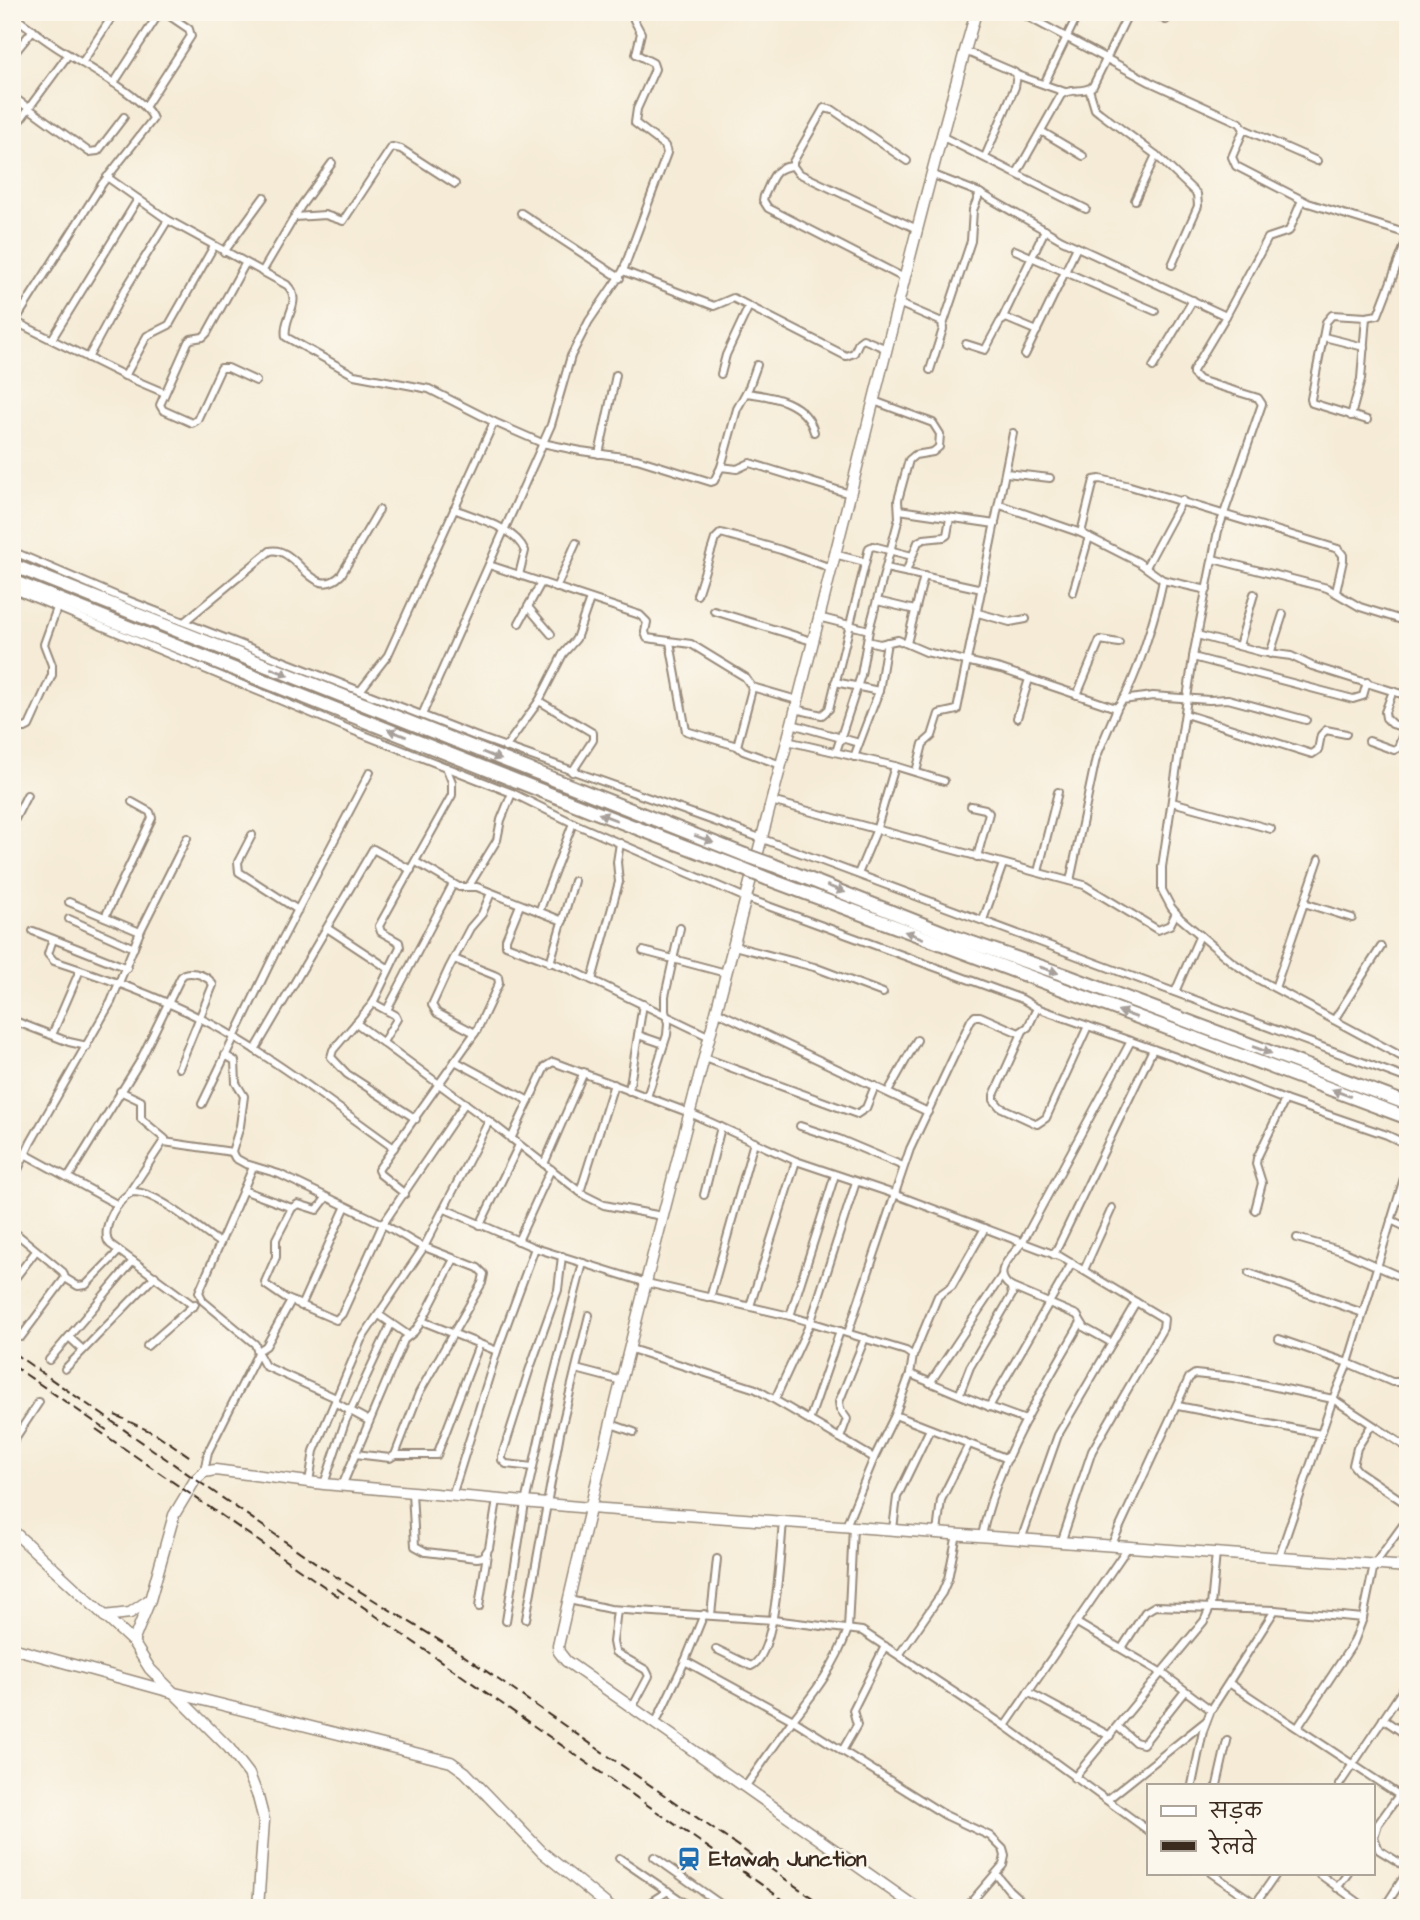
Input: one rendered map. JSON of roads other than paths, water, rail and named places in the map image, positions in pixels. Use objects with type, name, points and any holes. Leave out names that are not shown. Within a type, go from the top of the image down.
[{"type":"highway","points":[[12,565],[955,937],[1065,975],[1407,1113]]},
{"type":"highway","points":[[12,580],[768,879],[1407,1113]]},
{"type":"street","points":[[82,63],[115,12]]},
{"type":"street","points":[[114,83],[162,12],[189,29],[191,36],[145,107]]},
{"type":"street","points":[[422,715],[554,418],[571,356],[589,321],[620,278],[667,149],[635,123],[637,109],[655,69],[653,64],[635,54],[641,33],[633,12]]},
{"type":"street","points":[[918,1908],[561,1657],[558,1646],[663,1216],[792,724],[931,174],[976,12]]},
{"type":"street","points":[[1019,12],[1030,15],[1067,38],[1190,102],[1240,123],[1244,130],[1317,161]]},
{"type":"street","points":[[1044,84],[1079,12]]},
{"type":"street","points":[[1129,12],[1089,89],[1100,113],[1156,155],[1199,197],[1198,206],[1172,265]]},
{"type":"street","points":[[1151,12],[1166,20]]},
{"type":"street","points":[[12,15],[68,55],[114,83],[145,107],[152,116],[151,123],[107,177],[13,322],[165,393]]},
{"type":"street","points":[[12,56],[33,30]]},
{"type":"street","points":[[965,51],[1017,75],[1065,92],[1089,89]]},
{"type":"street","points":[[12,131],[68,55]]},
{"type":"street","points":[[985,157],[1015,86],[1017,75]]},
{"type":"street","points":[[1017,173],[1065,92]]},
{"type":"street","points":[[12,96],[93,153],[102,148],[124,117]]},
{"type":"street","points":[[907,161],[833,110],[824,108],[793,166],[798,173],[917,229]]},
{"type":"street","points":[[1244,130],[1232,157],[1233,163],[1302,200],[1408,235],[1378,315],[1329,316],[1324,337],[1312,404],[1367,420]]},
{"type":"street","points":[[1041,131],[1083,156]]},
{"type":"street","points":[[943,137],[1086,209]]},
{"type":"street","points":[[295,218],[326,215],[343,221],[391,147],[401,149],[455,184]]},
{"type":"street","points":[[1135,200],[1156,155]]},
{"type":"street","points":[[262,272],[332,163]]},
{"type":"street","points":[[793,166],[776,171],[763,200],[768,208],[904,278]]},
{"type":"street","points":[[931,174],[980,193],[1077,247],[1226,316]]},
{"type":"street","points":[[107,177],[168,220],[287,285],[293,294],[293,305],[285,331],[286,337],[292,341],[354,375],[429,388],[494,422],[542,443],[637,459],[714,481],[721,467],[737,410],[757,366]]},
{"type":"street","points":[[930,370],[971,241],[973,210],[980,193]]},
{"type":"street","points":[[224,252],[264,197]]},
{"type":"street","points":[[52,339],[138,199]]},
{"type":"street","points":[[1302,200],[1289,231],[1268,237],[1193,374],[1199,380],[1258,398],[1262,404],[1224,513],[1213,559],[1197,635],[1161,881],[1165,898],[1176,914],[1247,973],[1408,1060]]},
{"type":"street","points":[[521,213],[620,278]]},
{"type":"street","points":[[88,358],[168,220]]},
{"type":"street","points":[[966,344],[985,350],[1045,230]]},
{"type":"street","points":[[125,376],[147,336],[170,325],[214,246]]},
{"type":"street","points":[[1025,355],[1077,247]]},
{"type":"street","points":[[1014,250],[1155,311]]},
{"type":"street","points":[[245,264],[207,334],[188,342],[161,408],[192,423],[197,420],[221,368],[228,368],[256,381]]},
{"type":"street","points":[[623,271],[714,306],[733,298],[846,356],[854,353],[863,339],[887,349]]},
{"type":"street","points":[[1153,367],[1193,300]]},
{"type":"street","points":[[898,303],[940,320],[943,325]]},
{"type":"street","points":[[721,374],[726,355],[749,306]]},
{"type":"street","points":[[1351,416],[1361,379],[1366,317]]},
{"type":"street","points":[[1002,319],[1009,318],[1037,331]]},
{"type":"street","points":[[1324,337],[1364,346]]},
{"type":"street","points":[[599,454],[616,375]]},
{"type":"street","points":[[746,393],[780,398],[804,414],[814,432]]},
{"type":"street","points":[[836,752],[861,675],[869,630],[899,518],[898,500],[909,460],[915,455],[936,450],[940,434],[933,423],[874,401]]},
{"type":"street","points":[[360,691],[388,655],[494,422]]},
{"type":"street","points":[[916,772],[923,744],[932,736],[939,714],[957,710],[1013,433]]},
{"type":"street","points":[[721,467],[737,469],[750,463],[850,494]]},
{"type":"street","points":[[1006,473],[1050,478]]},
{"type":"street","points":[[1081,533],[1091,486],[1096,479],[1139,488],[1338,549],[1343,560],[1336,592]]},
{"type":"street","points":[[1146,568],[1182,500]]},
{"type":"street","points":[[1000,505],[1081,533],[1163,580],[1208,590]]},
{"type":"street","points":[[454,509],[505,531],[518,540],[524,548],[525,556],[519,575]]},
{"type":"street","points":[[184,622],[270,551],[283,552],[318,581],[332,583],[341,575],[379,510]]},
{"type":"street","points":[[899,510],[995,524]]},
{"type":"street","points":[[906,572],[915,545],[921,540],[947,535],[950,517]]},
{"type":"street","points":[[697,595],[715,539],[721,533],[831,568]]},
{"type":"street","points":[[1073,592],[1089,537]]},
{"type":"street","points":[[556,588],[576,543]]},
{"type":"street","points":[[489,565],[643,617],[647,622],[647,638],[691,645],[745,677],[752,687],[825,715],[829,709],[871,547],[912,556]]},
{"type":"street","points":[[12,551],[184,622],[505,748],[761,838],[1408,1079]]},
{"type":"street","points":[[834,554],[865,562]]},
{"type":"street","points":[[1213,559],[1276,573],[1336,592],[1360,607],[1408,622]]},
{"type":"street","points":[[886,568],[982,589]]},
{"type":"street","points":[[907,643],[924,576]]},
{"type":"street","points":[[1070,881],[1096,758],[1153,623],[1163,580]]},
{"type":"street","points":[[519,623],[541,583]]},
{"type":"street","points":[[12,589],[512,793],[573,823],[746,898],[1022,999],[1037,1009],[1387,1135],[1408,1146]]},
{"type":"street","points":[[1239,646],[1254,594]]},
{"type":"street","points":[[505,748],[539,701],[563,654],[579,634],[590,599]]},
{"type":"street","points":[[877,601],[915,610]]},
{"type":"street","points":[[528,607],[551,634]]},
{"type":"street","points":[[12,726],[29,726],[52,675],[52,665],[44,644],[57,608]]},
{"type":"street","points":[[714,611],[812,641]]},
{"type":"street","points":[[978,613],[1010,622],[1026,619]]},
{"type":"street","points":[[1270,654],[1283,614]]},
{"type":"street","points":[[818,617],[869,630]]},
{"type":"street","points":[[1197,635],[1270,654],[1291,656],[1312,666],[1408,696]]},
{"type":"street","points":[[867,641],[880,644],[894,640],[907,643],[926,652],[968,660],[1112,707],[1153,696],[1228,699],[1306,720]]},
{"type":"street","points":[[1077,695],[1100,640],[1119,643]]},
{"type":"street","points":[[670,642],[686,731],[737,746],[743,751],[781,765]]},
{"type":"street","points":[[854,757],[879,691],[887,642]]},
{"type":"street","points":[[1194,657],[1353,699],[1363,696],[1367,682]]},
{"type":"street","points":[[1017,718],[1029,679]]},
{"type":"street","points":[[835,682],[879,691]]},
{"type":"street","points":[[737,746],[752,687]]},
{"type":"street","points":[[1369,741],[1394,750],[1398,748],[1407,729],[1388,722],[1386,718],[1385,712],[1393,691]]},
{"type":"street","points":[[539,701],[593,733],[593,740],[572,772]]},
{"type":"street","points":[[1185,714],[1312,754],[1318,750],[1321,735],[1326,730],[1346,734]]},
{"type":"street","points":[[792,724],[859,743]]},
{"type":"street","points":[[787,741],[895,766],[944,781]]},
{"type":"street","points":[[858,874],[876,831],[895,766]]},
{"type":"street","points":[[416,1119],[347,1074],[331,1057],[333,1050],[373,1003],[400,944],[380,932],[379,926],[452,795],[452,782],[446,767]]},
{"type":"street","points":[[202,1104],[370,772]]},
{"type":"street","points":[[1038,872],[1058,792]]},
{"type":"street","points":[[469,887],[497,841],[501,820],[512,793]]},
{"type":"street","points":[[12,825],[27,794]]},
{"type":"street","points":[[771,801],[1070,881],[1093,890],[1158,930],[1170,925],[1176,914]]},
{"type":"street","points":[[105,918],[152,818],[150,812],[132,802]]},
{"type":"street","points":[[1172,802],[1271,829]]},
{"type":"street","points":[[971,806],[985,809],[989,813],[977,857]]},
{"type":"street","points":[[539,912],[573,823]]},
{"type":"street","points":[[252,835],[238,862],[239,872],[298,910]]},
{"type":"street","points":[[12,1182],[24,1154],[87,1046],[127,968],[140,932],[187,838]]},
{"type":"street","points":[[592,980],[619,882],[617,862],[620,843]]},
{"type":"street","points":[[255,1050],[373,849],[411,870]]},
{"type":"street","points":[[1275,988],[1320,859]]},
{"type":"street","points":[[415,862],[459,887],[491,893],[563,921]]},
{"type":"street","points":[[983,920],[1003,864]]},
{"type":"street","points":[[550,962],[574,881]]},
{"type":"street","points":[[387,1010],[453,884]]},
{"type":"street","points":[[475,1033],[437,1013],[432,1006],[470,928],[482,914],[491,893]]},
{"type":"street","points":[[69,902],[140,932]]},
{"type":"street","points":[[1304,903],[1352,918]]},
{"type":"street","points":[[520,905],[506,945],[569,969],[710,1037]]},
{"type":"street","points":[[69,919],[134,948]]},
{"type":"street","points":[[327,928],[390,969]]},
{"type":"street","points":[[647,1097],[668,1029],[665,996],[680,928]]},
{"type":"street","points":[[33,931],[127,968]]},
{"type":"street","points":[[1175,992],[1199,935]]},
{"type":"street","points":[[53,939],[49,958],[119,983],[234,1037],[294,1075],[394,1148]]},
{"type":"street","points":[[734,946],[814,967],[883,993]]},
{"type":"street","points":[[1334,1020],[1381,947]]},
{"type":"street","points":[[643,951],[726,973]]},
{"type":"street","points":[[405,1194],[378,1172],[475,1033],[499,980],[494,975],[454,959]]},
{"type":"street","points":[[52,1035],[80,970]]},
{"type":"street","points":[[68,1178],[139,1063],[184,974],[193,973],[208,979],[213,985],[178,1068]]},
{"type":"street","points":[[373,1003],[395,1015],[397,1019],[383,1042]]},
{"type":"street","points":[[629,1091],[643,1004]]},
{"type":"street","points":[[1037,1009],[1023,1031],[994,1100],[1000,1107],[1037,1124],[1046,1118],[1088,1026]]},
{"type":"street","points":[[716,1011],[928,1112]]},
{"type":"street","points":[[848,1333],[903,1166],[971,1020],[980,1016],[1015,1033],[1023,1031]]},
{"type":"street","points":[[12,1020],[87,1046]]},
{"type":"street","points":[[356,1023],[580,1192],[604,1205],[663,1216]]},
{"type":"street","points":[[638,1035],[664,1044]]},
{"type":"street","points":[[888,1092],[917,1040]]},
{"type":"street","points":[[930,1383],[1022,1243],[1130,1041]]},
{"type":"street","points":[[1054,1255],[1153,1049]]},
{"type":"street","points":[[225,1055],[235,1061],[236,1083],[244,1096],[240,1126],[232,1152],[235,1157],[253,1167],[279,1174],[383,1224],[424,1247],[478,1268],[484,1274],[418,1393],[396,1455]]},
{"type":"street","points":[[705,1058],[857,1114],[866,1108],[875,1086]]},
{"type":"street","points":[[455,1061],[529,1101]]},
{"type":"street","points":[[511,1139],[545,1067],[550,1062],[584,1072],[690,1113],[796,1161],[894,1194],[1054,1255],[1084,1269],[1161,1317],[1165,1323],[1092,1451],[1061,1542]]},
{"type":"street","points":[[544,1164],[584,1072]]},
{"type":"street","points":[[580,1192],[614,1084]]},
{"type":"street","points":[[120,1091],[141,1101],[141,1119],[163,1137],[164,1142]]},
{"type":"street","points":[[1255,1210],[1262,1183],[1256,1164],[1257,1158],[1284,1100]]},
{"type":"street","points":[[327,1198],[317,1210],[298,1204],[292,1208],[276,1239],[276,1257],[265,1285],[291,1301],[332,1320],[339,1318],[383,1224],[465,1103]]},
{"type":"street","points":[[309,1482],[314,1451],[361,1340],[424,1247],[446,1209],[489,1121]]},
{"type":"street","points":[[800,1126],[832,1136],[903,1166]]},
{"type":"street","points":[[704,1195],[721,1127]]},
{"type":"street","points":[[164,1142],[232,1152]]},
{"type":"street","points":[[164,1142],[118,1205],[105,1232],[105,1238],[194,1306]]},
{"type":"street","points":[[710,1298],[754,1142]]},
{"type":"street","points":[[480,1225],[519,1145]]},
{"type":"street","points":[[24,1154],[118,1205]]},
{"type":"street","points":[[750,1306],[796,1161]]},
{"type":"street","points":[[1279,1557],[1348,1363],[1408,1166]]},
{"type":"street","points":[[147,1346],[194,1306],[200,1297],[253,1167]]},
{"type":"street","points":[[518,1241],[551,1169]]},
{"type":"street","points":[[790,1315],[835,1175]]},
{"type":"street","points":[[775,1399],[811,1321],[856,1182]]},
{"type":"street","points":[[243,1190],[292,1208]]},
{"type":"street","points":[[1400,1190],[1408,1193]]},
{"type":"street","points":[[128,1194],[141,1193],[163,1202],[220,1243]]},
{"type":"street","points":[[301,1306],[345,1208]]},
{"type":"street","points":[[1084,1269],[1112,1208]]},
{"type":"street","points":[[446,1209],[535,1248],[647,1283],[790,1315],[913,1356]]},
{"type":"street","points":[[1391,1220],[1408,1228]]},
{"type":"street","points":[[745,1787],[826,1676],[838,1654],[848,1629],[849,1526],[874,1458],[895,1415],[910,1374],[913,1356],[937,1296],[951,1286],[985,1228]]},
{"type":"street","points":[[12,1230],[63,1272],[65,1278],[78,1286],[86,1285],[119,1251]]},
{"type":"street","points":[[1297,1238],[1335,1248],[1408,1280]]},
{"type":"street","points":[[452,1496],[497,1351],[535,1248]]},
{"type":"street","points":[[12,1282],[36,1251]]},
{"type":"street","points":[[533,1467],[506,1464],[502,1456],[558,1290],[562,1256]]},
{"type":"street","points":[[342,1486],[404,1340],[422,1321],[454,1259]]},
{"type":"street","points":[[49,1360],[133,1261]]},
{"type":"street","points":[[506,1620],[525,1503],[583,1263]]},
{"type":"street","points":[[989,1407],[1072,1263]]},
{"type":"street","points":[[1249,1273],[1363,1313]]},
{"type":"street","points":[[65,1369],[155,1276]]},
{"type":"street","points":[[1001,1276],[1002,1281],[1011,1287],[1077,1315],[1080,1324],[1112,1343]]},
{"type":"street","points":[[21,1337],[65,1278]]},
{"type":"street","points":[[960,1393],[970,1367],[1012,1295],[1011,1287]]},
{"type":"street","points":[[200,1297],[256,1344],[265,1366],[336,1398]]},
{"type":"street","points":[[204,1472],[208,1452],[258,1352],[266,1346],[291,1301]]},
{"type":"street","points":[[1021,1539],[1058,1436],[1136,1302]]},
{"type":"street","points":[[379,1315],[408,1335]]},
{"type":"street","points":[[526,1619],[549,1505],[560,1433],[589,1315]]},
{"type":"street","points":[[422,1321],[451,1335],[497,1351]]},
{"type":"street","points":[[324,1484],[351,1411],[391,1324]]},
{"type":"street","points":[[982,1536],[989,1503],[1026,1420],[1080,1324]]},
{"type":"street","points":[[809,1421],[840,1331]]},
{"type":"street","points":[[69,1337],[83,1350]]},
{"type":"street","points":[[840,1438],[847,1419],[839,1402],[865,1338]]},
{"type":"street","points":[[1279,1339],[1348,1363],[1392,1382],[1399,1382],[1408,1372]]},
{"type":"street","points":[[355,1454],[390,1458],[396,1455],[437,1455],[479,1345]]},
{"type":"street","points":[[631,1349],[735,1381],[775,1399],[874,1458]]},
{"type":"street","points":[[576,1369],[622,1381]]},
{"type":"street","points":[[1111,1546],[1189,1378],[1199,1373],[1333,1399],[1408,1448]]},
{"type":"street","points":[[910,1374],[1026,1420]]},
{"type":"street","points":[[336,1398],[336,1403],[369,1420]]},
{"type":"street","points":[[12,1443],[38,1402]]},
{"type":"street","points":[[1178,1406],[1321,1434]]},
{"type":"street","points":[[895,1415],[1008,1459]]},
{"type":"street","points":[[611,1424],[634,1432]]},
{"type":"street","points":[[1371,1426],[1357,1448],[1353,1465],[1357,1471],[1408,1505]]},
{"type":"street","points":[[12,1427],[20,1432]]},
{"type":"street","points":[[893,1530],[896,1501],[930,1429]]},
{"type":"street","points":[[937,1533],[941,1500],[970,1444]]},
{"type":"street","points":[[133,1642],[150,1600],[174,1514],[195,1480],[204,1472],[215,1471],[549,1505],[1408,1567]]},
{"type":"street","points":[[412,1492],[414,1541],[420,1550],[477,1558],[487,1554]]},
{"type":"street","points":[[479,1607],[497,1500]]},
{"type":"street","points":[[1298,1727],[1354,1642],[1363,1618],[1374,1565],[1408,1518]]},
{"type":"street","points":[[716,1649],[747,1665],[756,1664],[774,1620],[783,1522]]},
{"type":"street","points":[[12,1530],[133,1642],[150,1669],[229,1748],[248,1774],[264,1820],[258,1908]]},
{"type":"street","points":[[899,1655],[942,1593],[948,1579],[957,1534]]},
{"type":"street","points":[[1004,1726],[1128,1547]]},
{"type":"street","points":[[1074,1778],[1203,1621],[1211,1606],[1216,1553]]},
{"type":"street","points":[[654,1724],[707,1615],[717,1559]]},
{"type":"street","points":[[104,1616],[130,1613],[150,1600]]},
{"type":"street","points":[[569,1600],[617,1610],[774,1620],[862,1632],[1004,1726],[1147,1830]]},
{"type":"street","points":[[1122,1648],[1145,1612],[1154,1606],[1211,1606],[1363,1618]]},
{"type":"street","points":[[617,1610],[613,1642],[615,1652],[646,1671],[649,1676],[632,1708]]},
{"type":"street","points":[[1192,1784],[1211,1710],[1275,1610]]},
{"type":"street","points":[[1077,1623],[1122,1648],[1211,1710]]},
{"type":"street","points":[[842,1751],[857,1725],[853,1710],[885,1646]]},
{"type":"street","points":[[12,1648],[175,1693],[451,1762],[465,1772],[542,1852],[611,1908]]},
{"type":"street","points":[[685,1661],[793,1720],[945,1815],[998,1842],[1005,1856],[1003,1865],[966,1908]]},
{"type":"street","points":[[1229,1683],[1298,1727],[1375,1783],[1408,1801]]},
{"type":"street","points":[[1340,1784],[1406,1686]]},
{"type":"street","points":[[1118,1727],[1135,1742],[1143,1744],[1185,1691]]},
{"type":"street","points":[[1028,1692],[1110,1736]]},
{"type":"street","points":[[1383,1719],[1408,1736]]},
{"type":"street","points":[[1107,1800],[1207,1721]]},
{"type":"street","points":[[1217,1784],[1227,1741]]},
{"type":"street","points":[[1374,1835],[1378,1825],[1399,1796]]},
{"type":"street","points":[[1374,1840],[1379,1850],[1408,1869],[1384,1908]]},
{"type":"street","points":[[654,1857],[726,1908]]},
{"type":"street","points":[[620,1858],[692,1908]]},
{"type":"street","points":[[996,1874],[1029,1908]]},
{"type":"street","points":[[1212,1874],[1259,1905],[1276,1874]]},
{"type":"street","points":[[1319,1874],[1366,1908]]},
{"type":"street","points":[[1337,1888],[1347,1874]]},
{"type":"street","points":[[641,1908],[668,1891]]},
{"type":"railway","points":[[12,1352],[335,1576],[460,1653],[827,1908]]},
{"type":"railway","points":[[12,1365],[108,1431]]},
{"type":"railway","points":[[115,1415],[158,1435],[192,1458]]},
{"type":"railway","points":[[96,1429],[341,1598]]},
{"type":"railway","points":[[336,1588],[795,1908]]},
{"type":"place","name":"Etawah Junction","points":[[689,1859]]}]
